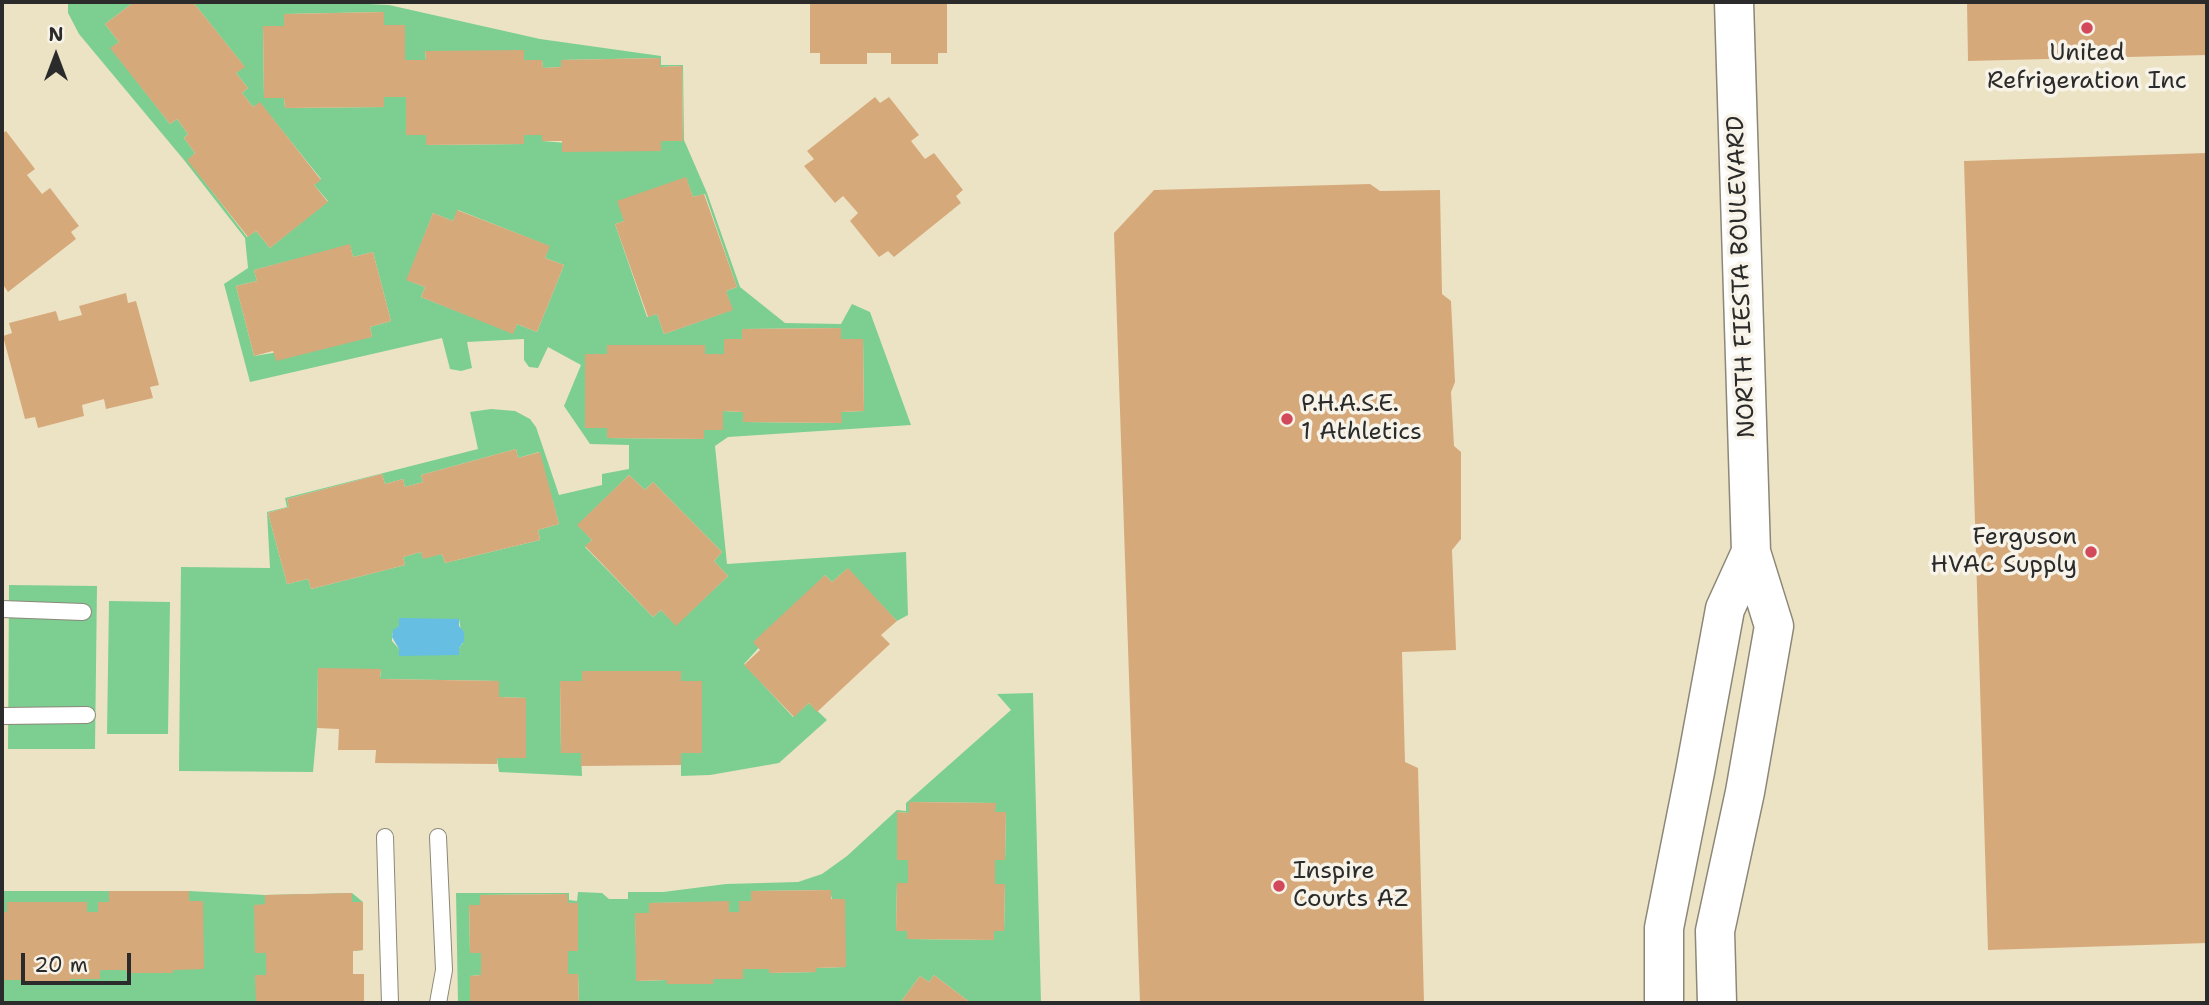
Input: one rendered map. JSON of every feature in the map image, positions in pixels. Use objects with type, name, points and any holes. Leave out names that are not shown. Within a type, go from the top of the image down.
[{"type":"street","name":"NORTH FIESTA BOULEVARD","points":[[1717,1003],[1715,931],[1745,792],[1774,626],[1751,552],[1734,2]]},
{"type":"street","name":"NORTH FIESTA BOULEVARD","points":[[1664,1003],[1664,928],[1725,609],[1751,552]]},
{"type":"lane","points":[[2,609],[83,612]]},
{"type":"lane","points":[[2,716],[87,715]]},
{"type":"lane","points":[[385,837],[390,1003]]},
{"type":"lane","points":[[438,837],[444,970],[438,1003]]},
{"type":"green space","points":[[68,2],[134,2],[105,24],[119,42],[111,48],[170,124],[177,119],[188,134],[184,138],[195,153],[188,160],[247,237],[256,231],[270,248],[328,201],[314,185],[321,179],[260,103],[253,107],[242,93],[248,88],[236,73],[244,66],[193,2],[389,5],[540,39],[661,56],[661,65],[683,65],[684,140],[707,193],[740,287],[785,323],[841,324],[852,304],[870,312],[911,425],[728,437],[715,446],[727,564],[906,552],[908,615],[897,621],[847,569],[832,582],[825,575],[744,664],[793,717],[809,703],[827,720],[779,763],[710,775],[681,776],[681,753],[702,753],[702,681],[681,681],[681,671],[583,671],[582,681],[560,682],[561,753],[581,753],[582,776],[499,772],[497,758],[526,757],[526,698],[499,697],[499,681],[380,679],[381,669],[318,669],[313,772],[179,771],[181,567],[270,568],[267,512],[287,507],[285,498],[478,449],[470,412],[491,409],[515,411],[530,419],[536,427],[559,495],[602,485],[602,474],[629,469],[629,445],[590,444],[564,406],[581,365],[548,347],[538,368],[529,367],[524,360],[524,339],[467,342],[472,368],[461,371],[450,369],[442,338],[250,382],[224,284],[248,268],[245,238],[79,34],[68,13]],"holes":[[[383,12],[384,25],[405,25],[405,60],[426,60],[425,52],[524,51],[524,60],[542,60],[543,68],[561,67],[561,60],[659,58],[660,67],[682,66],[683,141],[661,141],[661,151],[543,141],[542,135],[524,135],[523,144],[427,145],[426,135],[406,135],[406,97],[384,97],[383,107],[285,108],[284,98],[264,97],[263,26],[284,26],[285,14]],[[686,178],[693,197],[705,194],[737,287],[726,291],[732,310],[664,334],[657,314],[647,317],[615,224],[624,221]],[[458,210],[549,246],[545,258],[564,265],[537,332],[517,324],[513,333],[421,297],[425,287],[407,280],[433,213],[453,221]],[[350,245],[353,257],[373,252],[391,321],[370,327],[372,337],[254,356],[236,286],[257,281],[254,270]],[[840,328],[841,339],[863,339],[864,411],[841,412],[841,423],[743,422],[743,412],[723,411],[723,429],[704,430],[704,439],[607,438],[607,428],[586,354],[607,354],[607,345],[704,345],[705,354],[724,354],[724,339],[742,339],[743,329]],[[516,449],[518,458],[539,452],[559,524],[538,530],[540,540],[445,563],[442,554],[423,558],[421,552],[403,557],[405,565],[311,589],[308,579],[287,584],[268,513],[289,507],[287,499],[382,474],[385,484],[403,479],[405,487],[423,482],[421,475]],[[629,475],[645,490],[653,482],[722,552],[714,561],[728,576],[676,625],[661,610],[653,617],[585,547],[592,540],[578,525]],[[399,619],[459,619],[463,643],[459,648],[459,655],[399,655],[399,649],[392,641],[392,634],[399,626]]]},
{"type":"green space","points":[[9,585],[97,586],[95,749],[8,749]]},
{"type":"green space","points":[[109,601],[170,602],[168,734],[107,734]]},
{"type":"green space","points":[[1033,693],[1041,1003],[971,1003],[934,975],[929,982],[920,976],[900,1003],[579,1003],[578,974],[568,974],[567,894],[481,895],[480,905],[469,905],[470,952],[481,953],[481,975],[470,976],[470,1003],[458,1003],[456,893],[569,893],[569,900],[577,901],[578,892],[602,893],[609,899],[628,899],[628,892],[663,892],[726,884],[798,882],[822,874],[847,856],[897,810],[906,811],[906,803],[1011,710],[997,694]],"holes":[[[909,802],[995,803],[995,812],[1006,813],[1005,860],[995,860],[995,884],[1005,884],[1004,931],[994,931],[994,940],[908,939],[907,931],[896,930],[897,883],[908,883],[908,860],[897,860],[897,812],[909,813]],[[830,890],[845,967],[816,968],[816,972],[769,973],[769,969],[743,969],[743,979],[713,979],[713,984],[668,984],[667,980],[637,981],[635,913],[649,913],[649,903],[729,902],[729,912],[739,912],[739,902],[751,901],[752,891]]]},
{"type":"green space","points":[[2,891],[189,891],[265,895],[352,893],[363,902],[363,950],[353,951],[353,974],[364,974],[364,1003],[2,1003]]},
{"type":"water","points":[[399,618],[459,619],[464,641],[459,648],[459,655],[399,656],[399,649],[392,637],[393,630],[399,626]]},
{"type":"building","points":[[134,2],[193,2],[245,67],[236,73],[248,88],[242,93],[253,107],[260,102],[321,180],[314,185],[328,202],[270,248],[256,231],[248,237],[187,160],[195,153],[184,138],[188,134],[177,119],[170,124],[110,48],[119,42],[105,24]]},
{"type":"building","points":[[810,2],[947,2],[947,53],[938,53],[938,64],[891,64],[891,53],[867,53],[867,64],[820,64],[820,53],[810,53]]},
{"type":"building","name":"United Refrigeration Inc","points":[[1967,2],[2207,2],[2207,55],[1968,61]]},
{"type":"building","points":[[384,12],[384,25],[405,25],[405,60],[426,60],[425,51],[524,50],[524,60],[542,60],[543,68],[561,67],[561,60],[660,58],[660,67],[682,66],[683,141],[661,141],[661,151],[562,152],[562,141],[542,141],[542,135],[524,135],[524,144],[426,145],[426,135],[406,135],[406,97],[384,97],[384,107],[285,108],[284,98],[264,98],[263,26],[284,26],[284,14]]},
{"type":"building","points":[[875,97],[880,103],[889,97],[919,135],[911,141],[925,159],[934,153],[963,190],[956,196],[961,203],[894,257],[888,251],[879,257],[850,221],[858,213],[843,196],[835,203],[804,166],[814,159],[807,151]]},
{"type":"building","points":[[6,131],[35,169],[27,175],[42,194],[50,188],[79,226],[71,232],[76,239],[8,292],[2,283],[2,134]]},
{"type":"building","name":"Ferguson HVAC Supply","points":[[2207,153],[2207,943],[1988,950],[1964,161]]},
{"type":"building","points":[[686,177],[693,197],[704,194],[737,287],[726,291],[733,310],[664,334],[657,314],[648,317],[615,224],[624,221],[617,201]]},
{"type":"building","name":"P.H.A.S.E. 1 Athletics","points":[[1370,184],[1380,191],[1440,190],[1442,294],[1451,301],[1455,382],[1451,392],[1454,446],[1461,452],[1461,539],[1452,550],[1456,650],[1402,652],[1405,762],[1418,768],[1424,1003],[1140,1003],[1114,233],[1154,190]]},
{"type":"building","points":[[457,210],[550,246],[545,258],[564,265],[537,332],[517,324],[513,334],[421,297],[425,287],[406,280],[433,213],[453,221]]},
{"type":"building","points":[[350,244],[353,257],[373,252],[391,321],[370,327],[372,337],[276,361],[273,351],[254,356],[236,286],[257,281],[254,270]]},
{"type":"building","points":[[126,293],[128,303],[136,301],[159,385],[150,387],[153,398],[106,409],[104,399],[82,405],[84,416],[38,428],[35,417],[25,419],[3,336],[12,333],[9,323],[56,311],[59,321],[82,315],[79,306]]},
{"type":"building","points":[[841,328],[841,339],[863,339],[864,411],[841,412],[842,423],[743,422],[743,412],[723,411],[723,430],[704,430],[704,439],[607,438],[607,428],[585,428],[585,354],[607,354],[607,345],[705,345],[705,354],[724,354],[724,339],[742,339],[742,329]]},
{"type":"building","points":[[516,449],[518,458],[540,452],[559,524],[538,530],[540,540],[445,563],[442,554],[423,559],[421,552],[403,557],[405,565],[311,589],[308,579],[287,584],[268,513],[289,507],[287,499],[382,474],[385,484],[403,479],[405,487],[423,482],[421,475]]},
{"type":"building","points":[[629,475],[645,490],[653,482],[722,552],[714,561],[728,576],[676,626],[661,610],[653,617],[585,546],[592,540],[577,525]]},
{"type":"building","points":[[848,568],[897,621],[881,635],[890,644],[817,712],[809,703],[794,717],[744,665],[760,650],[753,642],[825,575],[832,582]]},
{"type":"building","points":[[318,668],[381,669],[380,679],[499,681],[499,697],[526,698],[526,758],[497,758],[497,764],[375,763],[376,750],[338,750],[339,729],[317,728]]},
{"type":"building","points":[[582,671],[681,671],[681,681],[702,681],[702,753],[681,753],[681,765],[581,766],[581,753],[561,753],[560,681],[582,681]]},
{"type":"building","points":[[909,802],[996,803],[995,812],[1006,812],[1005,860],[995,860],[995,884],[1005,884],[1004,931],[994,931],[994,940],[907,939],[907,931],[896,931],[897,883],[908,883],[908,860],[897,860],[897,812],[909,813]]},
{"type":"building","points":[[831,890],[831,899],[845,899],[846,967],[816,968],[816,972],[769,973],[769,969],[743,969],[743,979],[713,979],[713,984],[667,984],[667,980],[636,981],[635,913],[649,913],[649,903],[729,901],[729,912],[739,912],[739,901],[751,901],[751,891]]},
{"type":"building","points":[[109,891],[189,891],[189,901],[203,901],[204,969],[173,970],[173,973],[100,970],[100,979],[70,979],[70,984],[24,984],[24,980],[2,980],[2,912],[7,912],[7,902],[87,902],[87,912],[98,912],[98,902],[109,902]]},
{"type":"building","points":[[352,893],[352,902],[363,902],[363,950],[353,951],[353,974],[364,974],[364,1003],[256,1003],[255,975],[266,975],[266,953],[255,953],[254,905],[265,904],[265,895]]},
{"type":"building","points":[[567,894],[568,903],[578,903],[578,951],[568,951],[568,974],[578,974],[579,1003],[470,1003],[470,976],[481,975],[481,953],[470,953],[469,905],[480,905],[480,895]]},
{"type":"building","points":[[934,975],[971,1003],[900,1003],[920,976],[929,982]]},
{"type":"place","name":"United Refrigeration Inc","points":[[2087,28]]},
{"type":"place","name":"P.H.A.S.E. 1 Athletics","points":[[1287,419]]},
{"type":"place","name":"Ferguson HVAC Supply","points":[[2091,552]]},
{"type":"place","name":"Inspire Courts AZ","points":[[1279,886]]}]
